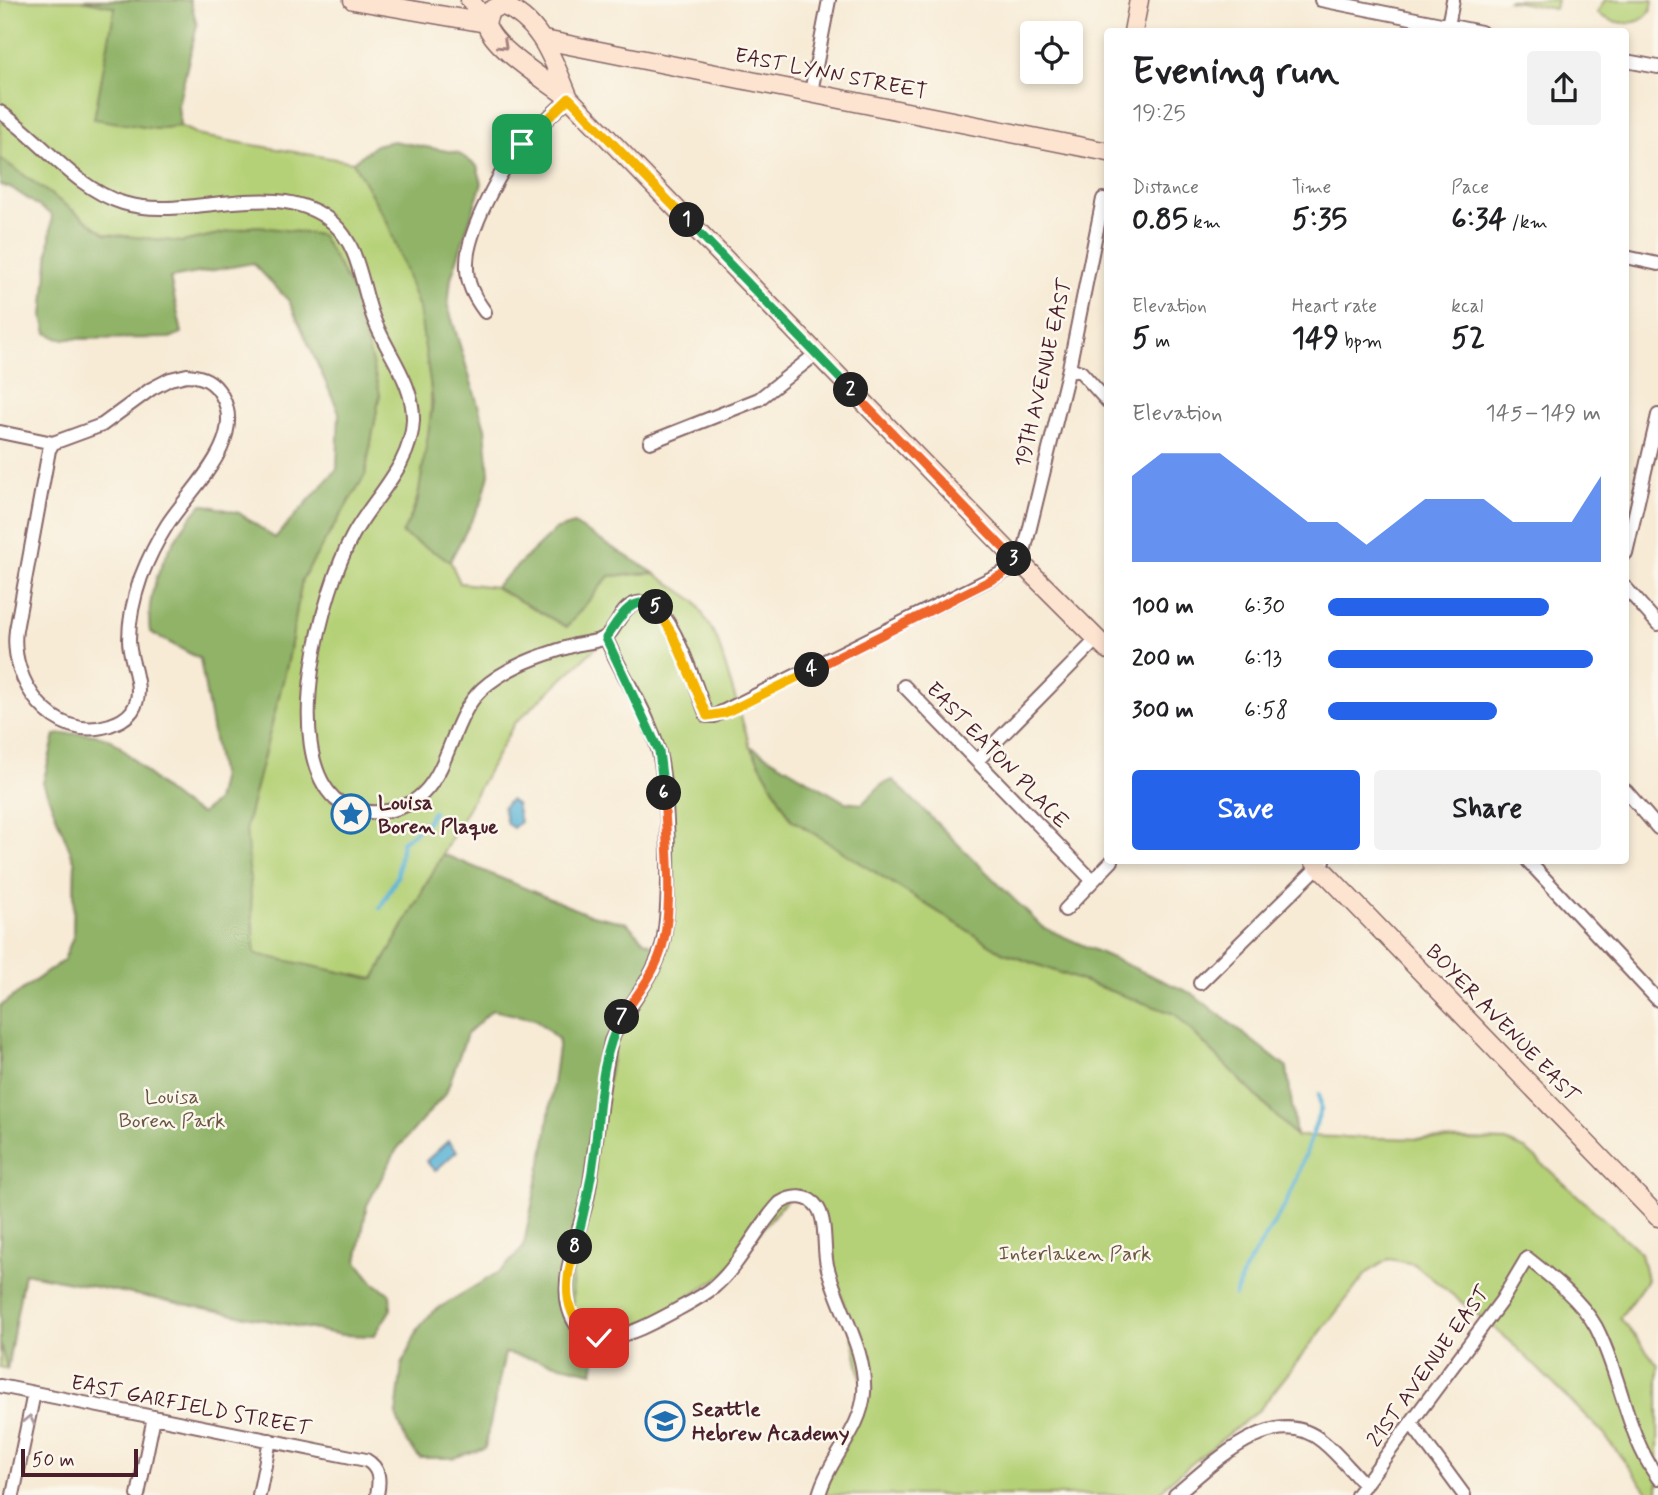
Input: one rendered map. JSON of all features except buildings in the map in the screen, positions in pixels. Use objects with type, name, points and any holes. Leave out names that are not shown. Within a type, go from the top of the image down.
[{"type":"street","points":[[353,0],[486,22]]},
{"type":"street","points":[[403,9],[422,7],[435,0]]},
{"type":"street","points":[[470,0],[491,34],[569,98],[1019,562],[1102,644],[977,761]]},
{"type":"street","points":[[811,92],[829,0]]},
{"type":"street","points":[[1134,28],[1139,0]]},
{"type":"street","points":[[1321,0],[1447,28],[1453,0]]},
{"type":"street","points":[[486,22],[495,7],[509,4],[544,41],[569,98]]},
{"type":"street","points":[[524,63],[530,64],[542,58],[544,41]]},
{"type":"street","name":"EAST LYNN STREET","points":[[544,41],[1104,151]]},
{"type":"street","points":[[1629,62],[1658,67]]},
{"type":"street","points":[[485,312],[473,296],[466,260],[479,219],[493,187],[522,144],[569,98]]},
{"type":"street","points":[[0,112],[103,196],[149,208],[178,209],[238,200],[293,204],[329,219],[349,243],[378,331],[411,399],[413,422],[402,459],[354,532],[335,571],[319,629],[307,716],[310,743],[320,775],[335,799],[347,807],[368,812],[390,810],[426,791],[438,776],[469,704],[483,688],[531,660],[606,638],[633,604],[642,602],[658,608],[673,635],[707,716],[725,713],[1019,562]]},
{"type":"street","name":"19TH AVENUE EAST","points":[[1019,562],[1069,368],[1103,199]]},
{"type":"street","points":[[1629,258],[1658,264]]},
{"type":"street","points":[[650,442],[759,400],[816,354]]},
{"type":"street","points":[[1069,368],[1080,372],[1104,398]]},
{"type":"street","points":[[0,432],[53,443],[102,425],[151,389],[180,376],[196,376],[212,383],[224,399],[228,428],[222,446],[167,524],[138,588],[129,636],[138,684],[137,702],[127,717],[100,728],[67,723],[42,707],[26,688],[16,663],[16,629],[47,458],[53,443]]},
{"type":"street","points":[[1629,540],[1658,415]]},
{"type":"street","points":[[1629,590],[1658,624]]},
{"type":"street","points":[[606,638],[659,751],[664,781],[668,887],[662,949],[646,981],[620,1019],[611,1041],[587,1197],[572,1258],[568,1303],[573,1320],[585,1332],[599,1338],[619,1337],[636,1331],[716,1286],[780,1203],[789,1198],[810,1200],[817,1207],[822,1219],[826,1262],[834,1293],[859,1353],[864,1393],[860,1414],[833,1457],[819,1495]]},
{"type":"street","name":"EAST EATON PLACE","points":[[904,686],[1093,881]]},
{"type":"street","points":[[1629,794],[1658,828]]},
{"type":"street","points":[[1065,910],[1109,864]]},
{"type":"street","points":[[1200,983],[1318,864]]},
{"type":"street","name":"BOYER AVENUE EAST","points":[[1320,864],[1658,1217]]},
{"type":"street","points":[[1531,864],[1658,1000]]},
{"type":"street","name":"21ST AVENUE EAST","points":[[1361,1490],[1503,1300],[1527,1258],[1578,1304],[1596,1328],[1622,1390],[1633,1428],[1658,1478]]},
{"type":"street","name":"EAST GARFIELD STREET","points":[[0,1386],[359,1458],[373,1464],[379,1477],[377,1495]]},
{"type":"street","points":[[13,1495],[34,1393]]},
{"type":"street","points":[[138,1495],[153,1417]]},
{"type":"street","points":[[1411,1423],[1464,1495]]},
{"type":"street","points":[[1175,1495],[1245,1440],[1265,1430],[1288,1426],[1303,1429],[1323,1441],[1361,1490]]},
{"type":"street","points":[[259,1495],[270,1440]]},
{"type":"street","points":[[1194,1495],[1195,1479]]},
{"type":"green space","name":"Interlaken Park","points":[[0,0],[82,0],[115,6],[156,129],[180,126],[201,136],[353,162],[388,223],[404,259],[425,337],[431,418],[427,458],[417,497],[403,534],[450,561],[460,583],[495,587],[566,627],[609,576],[654,573],[695,601],[717,639],[750,746],[791,819],[1002,952],[1175,1014],[1296,1136],[1506,1141],[1527,1150],[1641,1253],[1647,1280],[1620,1318],[1658,1365],[1658,1495],[1650,1495],[1602,1432],[1510,1341],[1414,1264],[1389,1259],[1367,1273],[1260,1409],[1170,1481],[1158,1495],[819,1495],[864,1393],[852,1334],[817,1207],[789,1197],[726,1273],[636,1331],[585,1332],[568,1303],[611,1041],[655,966],[668,887],[659,751],[606,638],[514,724],[374,979],[24,1273],[7,1369],[0,1367],[0,1006],[64,960],[73,937],[75,863],[246,825],[288,661],[302,579],[365,475],[380,394],[255,226],[182,242],[106,234],[0,158]]},
{"type":"green space","points":[[82,0],[190,0],[197,25],[178,105],[180,126],[156,129],[94,119],[115,7]]},
{"type":"green space","points":[[1507,0],[1557,0],[1555,9]]},
{"type":"green space","points":[[1605,0],[1653,0],[1646,16],[1639,21],[1622,23],[1597,13]]},
{"type":"green space","points":[[393,141],[458,153],[477,166],[482,183],[451,278],[448,306],[485,428],[489,474],[482,501],[450,561],[402,534],[417,504],[433,402],[419,308],[388,224],[353,162],[376,145]]},
{"type":"green space","name":"Louisa Boren Park","points":[[0,158],[106,234],[182,242],[255,226],[321,235],[354,293],[380,394],[365,475],[302,579],[288,661],[246,826],[255,954],[374,979],[443,854],[587,914],[627,923],[644,941],[662,949],[620,1019],[572,1258],[573,1320],[599,1338],[593,1372],[505,1353],[485,1448],[453,1458],[420,1458],[407,1443],[396,1415],[402,1365],[418,1329],[432,1312],[502,1270],[523,1248],[545,1144],[559,1040],[535,1019],[492,1010],[467,1034],[446,1093],[397,1149],[367,1205],[357,1262],[374,1283],[390,1294],[391,1309],[374,1336],[342,1335],[24,1273],[7,1369],[0,1343],[0,1006],[64,960],[73,937],[75,863],[43,783],[55,735],[88,734],[112,740],[167,792],[201,814],[216,801],[221,779],[200,659],[150,632],[151,597],[156,580],[180,531],[202,504],[239,513],[275,538],[337,469],[339,412],[289,301],[253,263],[170,278],[182,333],[170,338],[59,339],[47,333],[43,317],[52,215],[13,189],[0,185]]},
{"type":"green space","points":[[574,524],[654,573],[609,576],[567,627],[495,587],[555,530]]},
{"type":"green space","points":[[750,746],[845,802],[862,804],[881,785],[893,780],[1042,927],[1193,994],[1287,1068],[1296,1136],[1175,1014],[1002,952],[791,819]]},
{"type":"water","points":[[510,800],[516,804],[520,822],[513,828],[507,824],[503,807]]},
{"type":"water","points":[[448,1141],[457,1151],[435,1171],[426,1161]]},
{"type":"waterway","points":[[380,908],[397,877],[402,842],[426,823],[433,812]]},
{"type":"waterway","points":[[1235,1296],[1244,1271],[1284,1207],[1297,1178],[1321,1109],[1319,1094]]},
{"type":"place","name":"Louisa Boren Plaque","points":[[351,814]]},
{"type":"place","name":"Seattle Hebrew Academy","points":[[665,1421]]},
{"type":"route","points":[[522,144],[569,98],[1015,558],[1014,567],[1001,575],[725,713],[714,716],[707,716],[673,635],[658,608],[649,603],[633,604],[626,609],[606,638],[622,676],[649,724],[659,751],[664,781],[668,887],[662,949],[655,966],[620,1019],[611,1041],[603,1079],[595,1154],[568,1283],[568,1303],[573,1320],[585,1332],[599,1338]]}]
